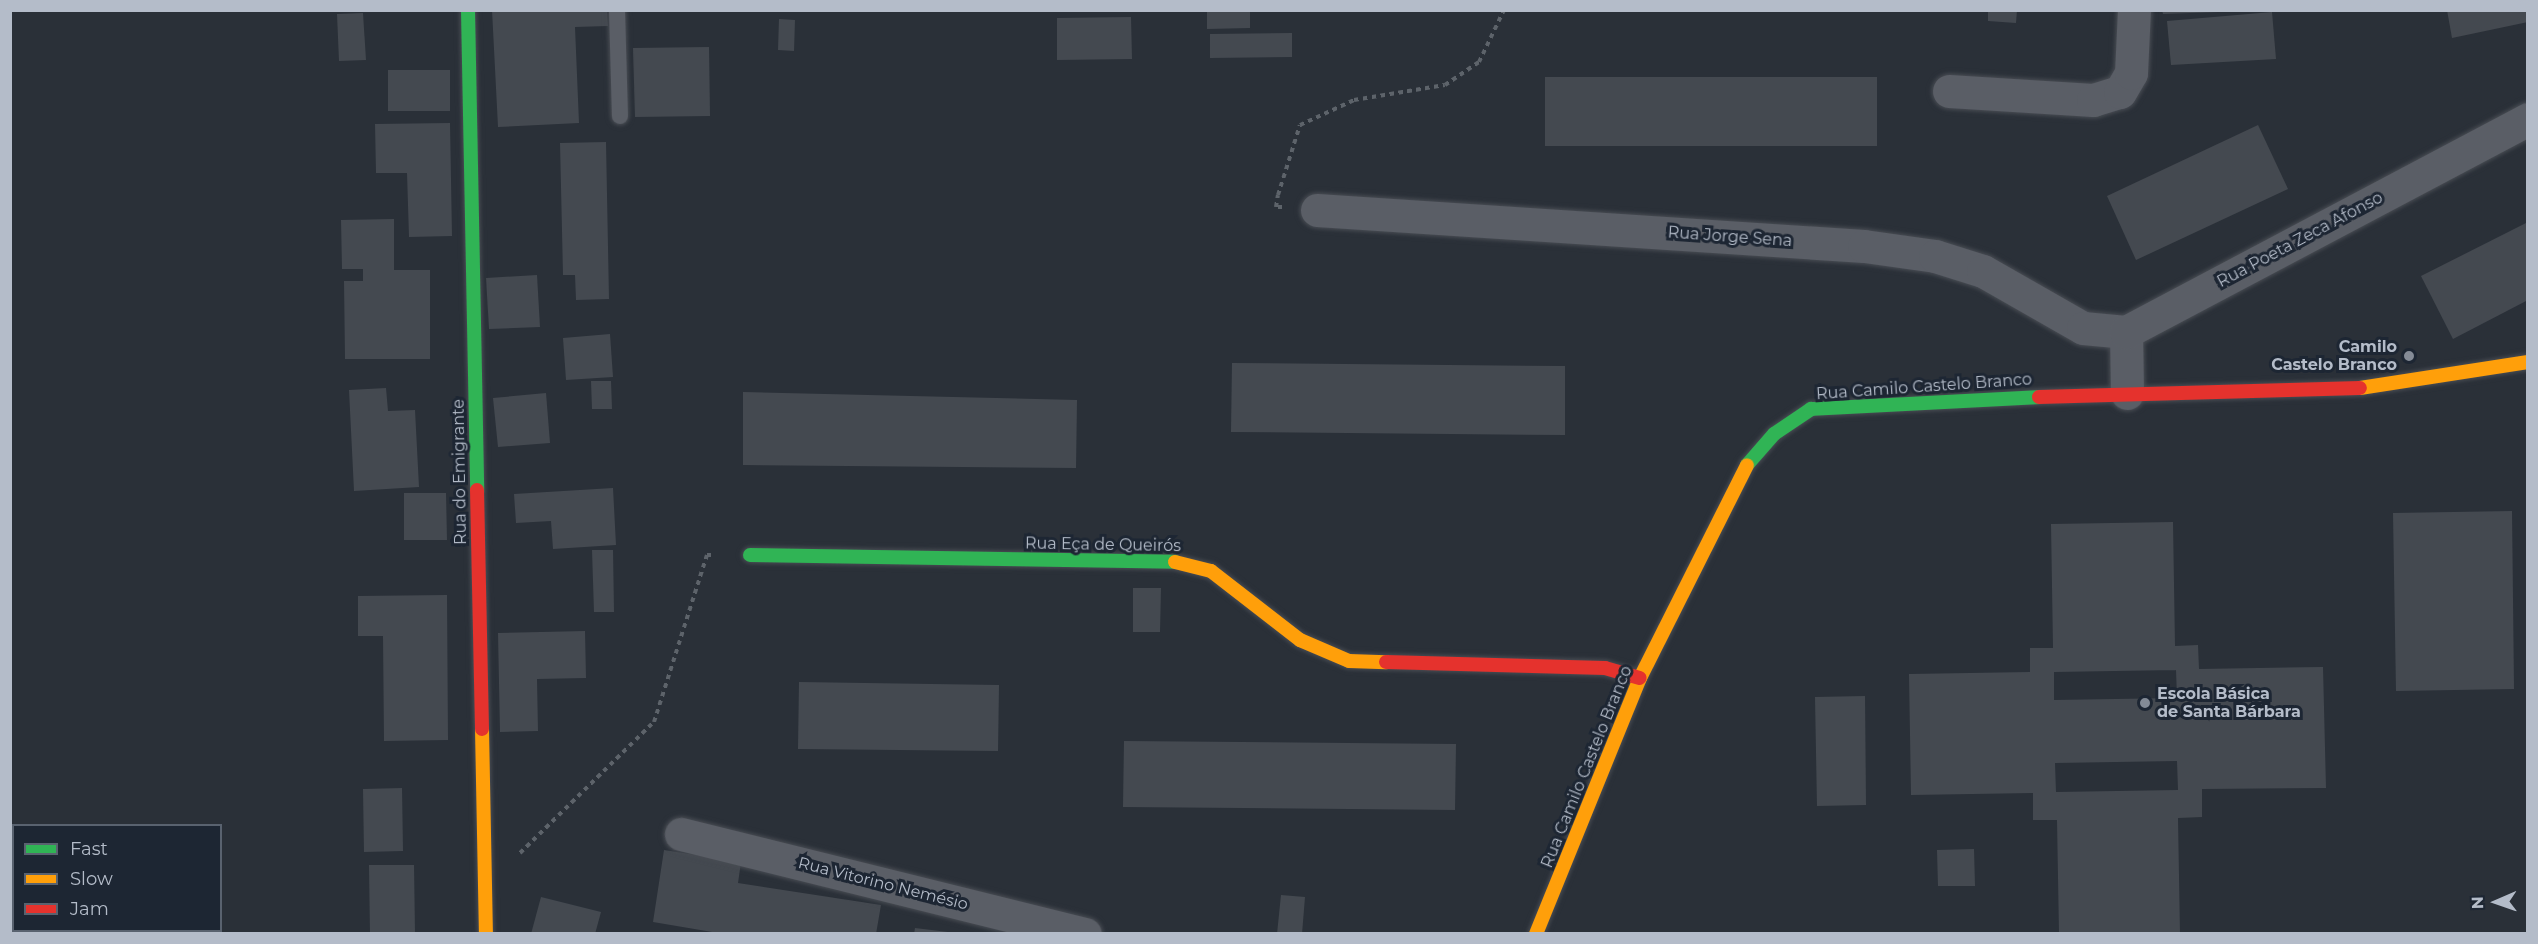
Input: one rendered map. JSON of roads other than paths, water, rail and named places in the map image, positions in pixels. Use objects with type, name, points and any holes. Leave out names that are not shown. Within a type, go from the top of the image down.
[{"type":"street","name":"Rua do Emigrante","points":[[468,10],[486,933]]},
{"type":"street","points":[[1949,91],[2093,100],[2120,92],[2131,73],[2134,10]]},
{"type":"street","name":"Rua Poeta Zeca Afonso","points":[[2126,332],[2528,119]]},
{"type":"street","name":"Rua Jorge Sena","points":[[1317,210],[1864,246],[1935,256],[1983,272],[2082,328],[2126,332]]},
{"type":"street","points":[[2126,332],[2127,393]]},
{"type":"street","name":"Rua Camilo Castelo Branco","points":[[1536,933],[1640,678],[1743,470],[1774,434],[1811,409],[2127,393],[2350,389],[2528,362]]},
{"type":"street","name":"Rua Eça de Queirós","points":[[750,555],[1184,562],[1211,571],[1300,640],[1349,661],[1605,668],[1640,678]]},
{"type":"street","name":"Rua Vitorino Nemésio","points":[[681,834],[1084,933]]},
{"type":"lane","points":[[617,10],[620,116]]},
{"type":"place","name":"Camilo Castelo Branco","points":[[2409,356]]},
{"type":"place","name":"Escola Básica de Santa Bárbara","points":[[2145,703]]}]
